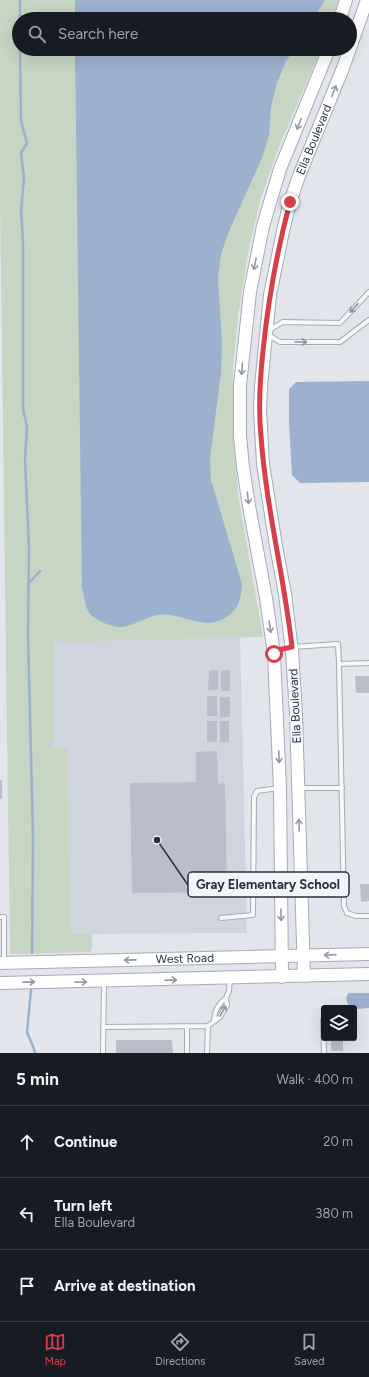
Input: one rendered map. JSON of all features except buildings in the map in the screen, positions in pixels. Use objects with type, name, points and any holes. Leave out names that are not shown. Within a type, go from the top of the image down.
[{"type":"main road","points":[[342,12],[346,0]]},
{"type":"main road","name":"Ella Boulevard","points":[[357,28],[367,0]]},
{"type":"main road","name":"Ella Boulevard","points":[[282,977],[280,788],[273,651],[266,598],[249,506],[240,436],[240,385],[250,292],[271,196],[280,169],[326,56]]},
{"type":"main road","name":"Ella Boulevard","points":[[304,976],[296,714],[292,647],[285,594],[268,503],[260,435],[260,386],[265,332],[276,263],[290,202],[347,56]]},
{"type":"main road","points":[[245,330],[265,332]]},
{"type":"main road","points":[[273,651],[292,647]]},
{"type":"main road","points":[[280,788],[298,788]]},
{"type":"main road","name":"West Road","points":[[2,963],[369,954]]},
{"type":"main road","name":"West Road","points":[[0,983],[369,974]]},
{"type":"lane","points":[[369,292],[340,323],[282,322],[265,332],[280,342],[340,342],[369,320]]},
{"type":"lane","points":[[292,647],[338,644],[344,906],[347,913],[356,916],[369,916]]},
{"type":"lane","points":[[338,664],[369,663]]},
{"type":"lane","points":[[221,918],[253,915],[254,797],[258,791],[280,788]]},
{"type":"lane","points":[[298,788],[342,788]]},
{"type":"lane","points":[[0,917],[4,917],[2,963]]},
{"type":"lane","points":[[104,1027],[208,1026],[220,1018],[227,1006],[226,998],[230,978]]},
{"type":"lane","points":[[103,1053],[104,981]]},
{"type":"lane","points":[[214,1021],[214,1014],[221,1002],[226,998]]},
{"type":"lane","points":[[186,1026],[187,1053]]},
{"type":"lane","points":[[207,1053],[208,1026]]},
{"type":"lane","points":[[324,1041],[324,1053]]},
{"type":"shaded area","points":[[240,637],[247,933],[71,934],[68,748],[53,748],[53,641]]},
{"type":"green space","points":[[0,0],[339,0],[335,12],[12,12],[12,56],[318,56],[280,144],[261,198],[248,252],[238,317],[233,367],[233,426],[238,495],[263,637],[54,642],[53,748],[68,748],[71,934],[92,934],[92,949],[90,952],[10,954],[0,201]]},
{"type":"water","points":[[75,0],[325,0],[317,12],[75,12]]},
{"type":"water","points":[[75,56],[289,56],[277,83],[271,107],[269,135],[262,158],[229,231],[221,254],[218,278],[222,343],[221,372],[210,459],[211,480],[242,584],[240,599],[236,608],[230,615],[216,622],[208,623],[175,616],[157,615],[127,626],[119,627],[104,623],[88,611],[82,588]]},
{"type":"water","points":[[369,381],[369,482],[300,483],[292,475],[289,389],[296,382]]},
{"type":"water","points":[[349,993],[369,993],[369,1008],[357,1009],[357,1005],[348,1005],[346,999]]},
{"type":"waterway","points":[[20,0],[20,12]]},
{"type":"waterway","points":[[20,56],[21,121],[27,143],[21,153],[24,179],[21,210],[23,243],[23,409],[27,427],[25,460],[29,547],[28,634],[33,837],[32,953]]},
{"type":"waterway","points":[[28,584],[40,571]]},
{"type":"waterway","points":[[31,990],[27,1032],[35,1053]]},
{"type":"place","name":"Gray Elementary School","points":[[157,840]]},
{"type":"route","points":[[274,654],[273,651],[292,647],[288,612],[268,503],[263,464],[260,435],[260,386],[270,295],[282,231],[290,202]]}]
